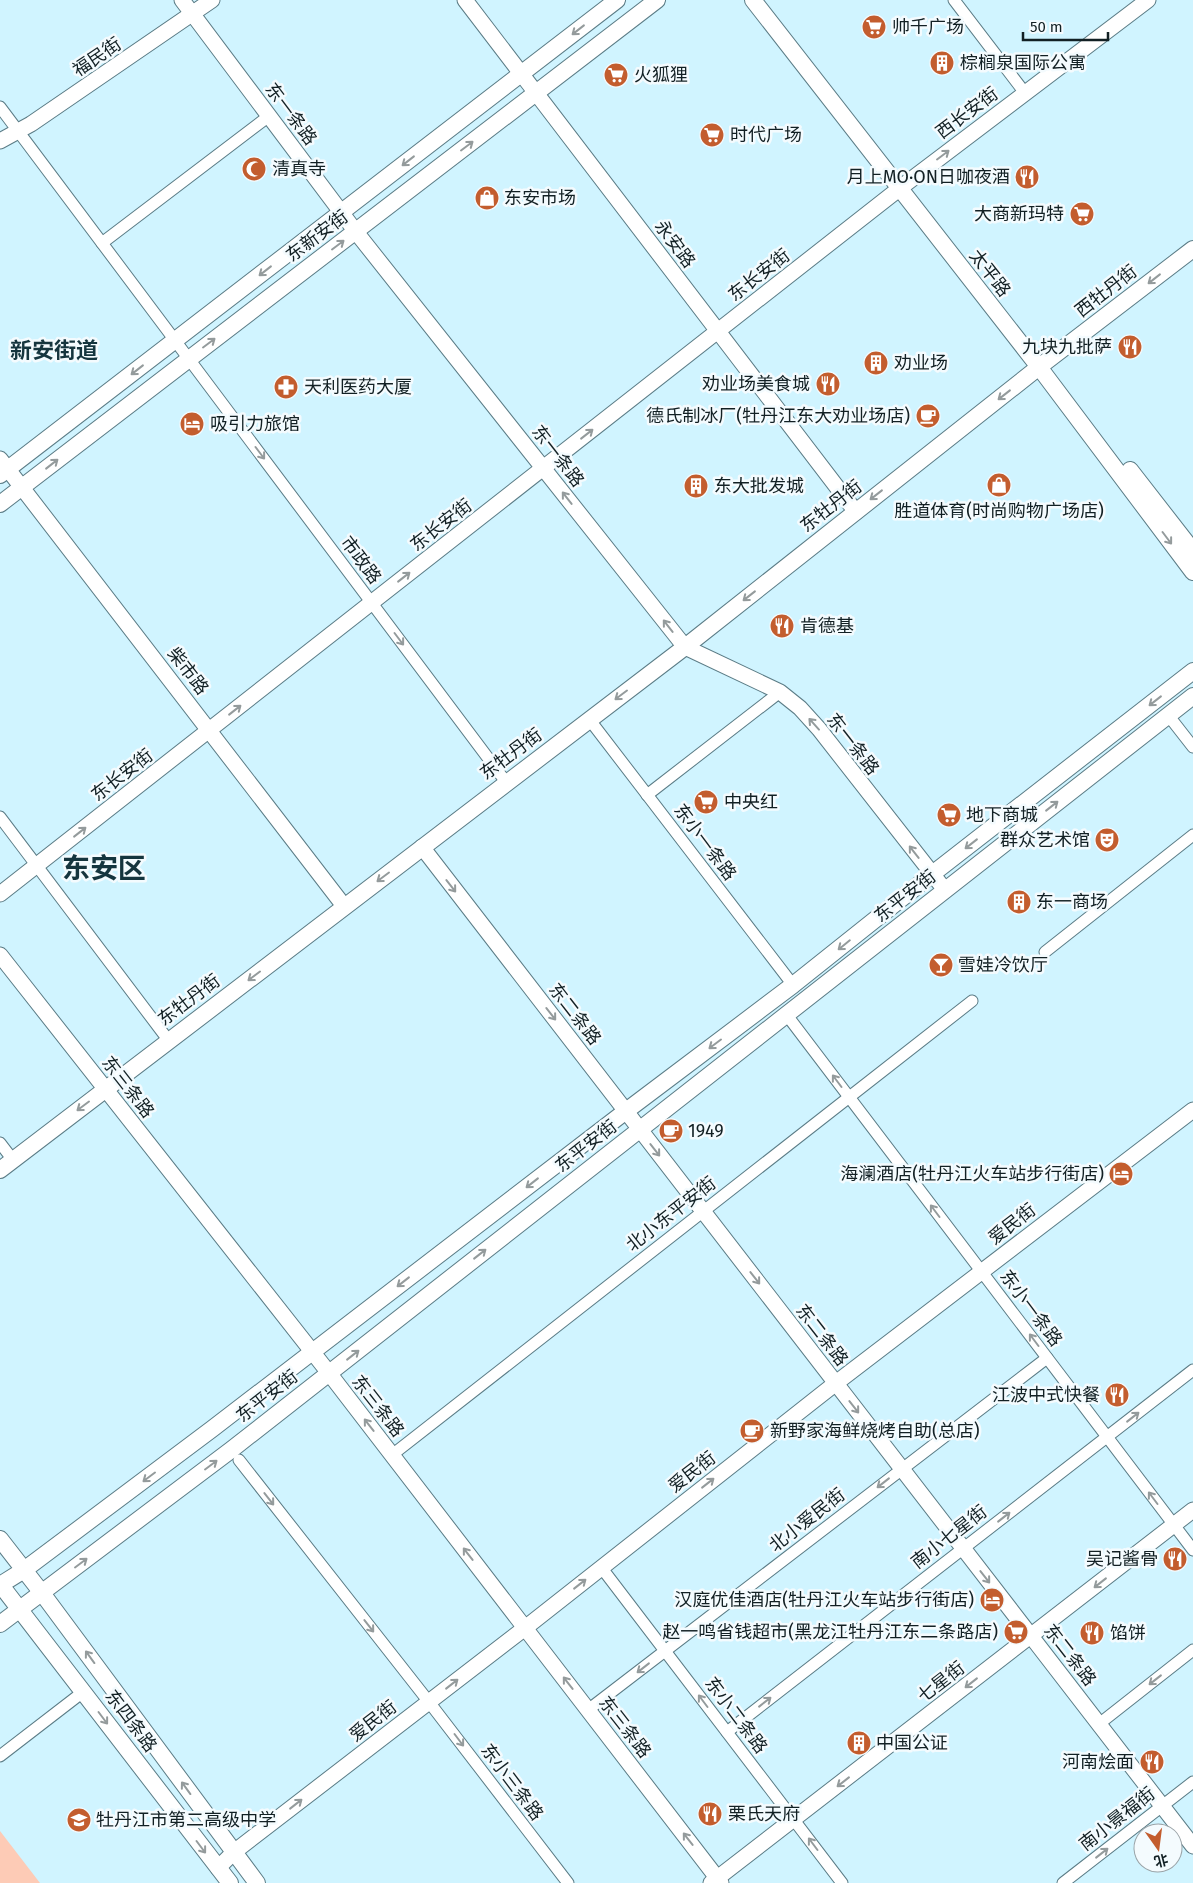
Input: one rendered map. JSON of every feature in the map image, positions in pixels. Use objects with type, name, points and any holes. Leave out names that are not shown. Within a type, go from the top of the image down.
[{"type":"main road","name":"东新安街","points":[[3,468],[175,340],[617,0]]},
{"type":"main road","name":"东新安街","points":[[0,504],[657,0]]},
{"type":"main road","name":"太平路","points":[[754,0],[904,185]]},
{"type":"main road","name":"太平路","points":[[768,0],[904,185],[1043,365],[1193,552]]},
{"type":"main road","name":"西牡丹街","points":[[1043,365],[1193,249]]},
{"type":"main road","name":"太平路","points":[[1043,365],[1193,572]]},
{"type":"main road","name":"东牡丹街","points":[[7,1165],[684,647],[1043,365]]},
{"type":"main road","name":"东平安街","points":[[0,1585],[24,1570],[793,985],[1193,671]]},
{"type":"main road","name":"东平安街","points":[[0,1624],[329,1373],[1193,696]]},
{"type":"main road","points":[[0,1539],[258,1883]]},
{"type":"main road","name":"东四条路","points":[[0,1585],[230,1883]]},
{"type":"street","name":"东一条路","points":[[182,0],[356,232],[684,647],[780,692],[800,708],[819,729],[931,875],[945,890]]},
{"type":"street","name":"福民街","points":[[0,141],[31,124],[193,15],[212,0]]},
{"type":"street","name":"永安路","points":[[465,0],[856,512]]},
{"type":"street","points":[[954,0],[1025,93]]},
{"type":"street","name":"西长安街","points":[[904,185],[1148,0]]},
{"type":"street","name":"市政路","points":[[0,107],[506,782]]},
{"type":"street","points":[[102,243],[269,116]]},
{"type":"street","name":"东长安街","points":[[0,894],[904,185]]},
{"type":"street","name":"柴市路","points":[[3,468],[22,487],[344,906]]},
{"type":"street","points":[[647,795],[780,692]]},
{"type":"street","points":[[1168,715],[1193,747]]},
{"type":"street","name":"东小一条路","points":[[589,720],[793,985]]},
{"type":"street","points":[[0,817],[169,1040]]},
{"type":"street","points":[[1046,952],[1193,835]]},
{"type":"street","name":"东二条路","points":[[422,847],[1193,1846]]},
{"type":"street","name":"东三条路","points":[[0,955],[329,1373],[717,1881]]},
{"type":"street","name":"北小东平安街","points":[[392,1455],[972,1001]]},
{"type":"street","name":"东小一条路","points":[[786,1014],[1193,1550]]},
{"type":"street","name":"爱民街","points":[[218,1868],[234,1852],[525,1628],[836,1383],[1193,1110]]},
{"type":"street","points":[[0,1143],[7,1165]]},
{"type":"street","name":"北小爱民街","points":[[588,1710],[1047,1358]]},
{"type":"street","name":"南小七星街","points":[[727,1732],[1193,1370]]},
{"type":"street","name":"东小三条路","points":[[238,1460],[429,1702],[568,1883]]},
{"type":"street","name":"七星街","points":[[717,1881],[1193,1510]]},
{"type":"street","name":"东小二条路","points":[[601,1567],[842,1883]]},
{"type":"street","points":[[1099,1724],[1193,1650]]},
{"type":"street","points":[[0,1756],[83,1692]]},
{"type":"street","name":"南小景福街","points":[[1063,1883],[1193,1782]]},
{"type":"shaded area","points":[[0,1831],[40,1883],[0,1883]]},
{"type":"place","name":"帅千广场","points":[[874,27]]},
{"type":"place","name":"棕榈泉国际公寓","points":[[942,63]]},
{"type":"place","name":"火狐狸","points":[[616,75]]},
{"type":"place","name":"时代广场","points":[[712,135]]},
{"type":"place","name":"清真寺","points":[[254,169]]},
{"type":"place","name":"月上MO·ON日咖夜酒","points":[[1027,177]]},
{"type":"place","name":"东安市场","points":[[487,198]]},
{"type":"place","name":"大商新玛特","points":[[1082,214]]},
{"type":"place","name":"九块九批萨","points":[[1130,347]]},
{"type":"place","name":"劝业场","points":[[876,363]]},
{"type":"place","name":"劝业场美食城","points":[[828,384]]},
{"type":"place","name":"天利医药大厦","points":[[286,387]]},
{"type":"place","name":"德氏制冰厂(牡丹江东大劝业场店)","points":[[928,416]]},
{"type":"place","name":"吸引力旅馆","points":[[192,424]]},
{"type":"place","name":"胜道体育(时尚购物广场店)","points":[[999,485]]},
{"type":"place","name":"东大批发城","points":[[696,486]]},
{"type":"place","name":"肯德基","points":[[782,626]]},
{"type":"place","name":"中央红","points":[[706,802]]},
{"type":"place","name":"地下商城","points":[[949,815]]},
{"type":"place","name":"群众艺术馆","points":[[1107,840]]},
{"type":"place","name":"东一商场","points":[[1019,902]]},
{"type":"place","name":"雪娃冷饮厅","points":[[941,965]]},
{"type":"place","name":"1949","points":[[671,1131]]},
{"type":"place","name":"海澜酒店(牡丹江火车站步行街店)","points":[[1121,1174]]},
{"type":"place","name":"江波中式快餐","points":[[1117,1395]]},
{"type":"place","name":"新野家海鲜烧烤自助(总店)","points":[[752,1431]]},
{"type":"place","name":"吴记酱骨","points":[[1175,1559]]},
{"type":"place","name":"汉庭优佳酒店(牡丹江火车站步行街店)","points":[[992,1600]]},
{"type":"place","name":"赵一鸣省钱超市(黑龙江牡丹江东二条路店)","points":[[1016,1632]]},
{"type":"place","name":"馅饼","points":[[1092,1633]]},
{"type":"place","name":"中国公证","points":[[859,1743]]},
{"type":"place","name":"河南烩面","points":[[1152,1762]]},
{"type":"place","name":"栗氏天府","points":[[710,1814]]},
{"type":"place","name":"牡丹江市第二高级中学","points":[[79,1820]]},
{"type":"district","name":"新安街道","points":[[54,350]]},
{"type":"district","name":"东安区","points":[[104,868]]}]
